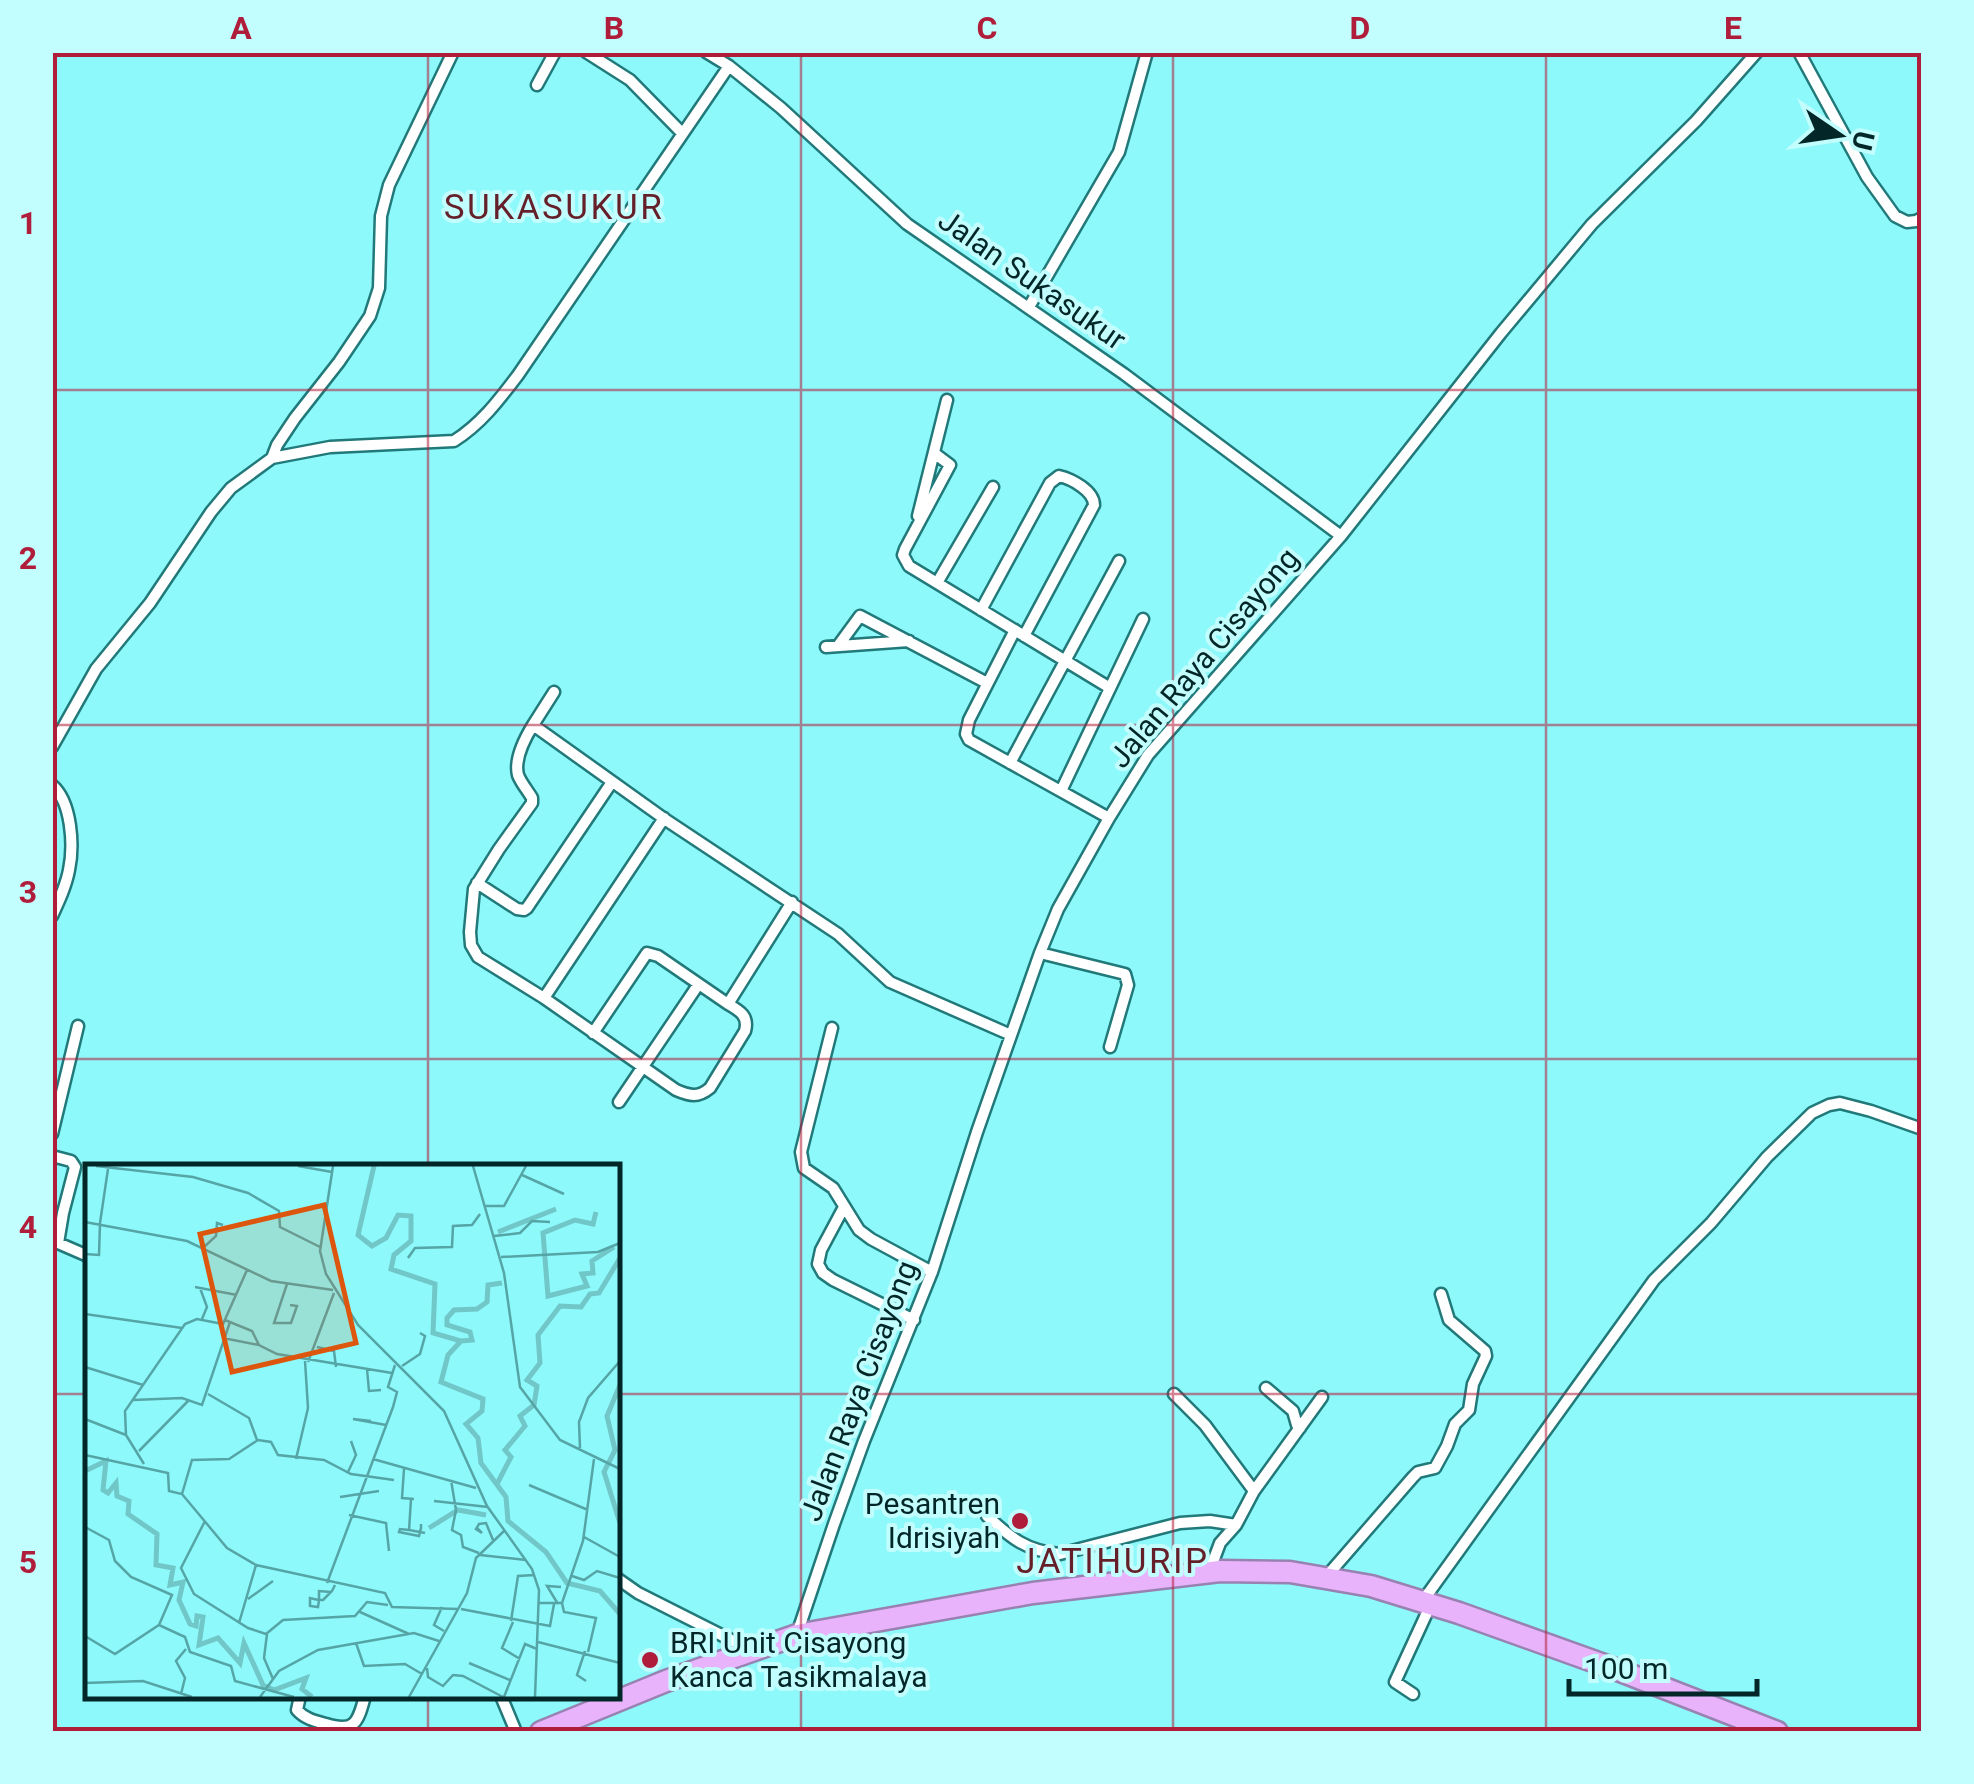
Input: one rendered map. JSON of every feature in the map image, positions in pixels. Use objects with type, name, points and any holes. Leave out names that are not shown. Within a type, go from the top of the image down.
[{"type":"highway","points":[[540,1732],[666,1680],[797,1635],[1033,1594],[1220,1571],[1290,1572],[1399,1594],[1630,1674],[1776,1732]]},
{"type":"street","points":[[52,748],[96,669],[150,603],[211,512],[231,488],[272,458],[286,432],[370,316],[380,288],[381,216],[388,185],[454,52]]},
{"type":"street","points":[[537,85],[555,52]]},
{"type":"street","points":[[586,52],[630,80],[682,133]]},
{"type":"street","name":"Jalan Sukasukur","points":[[706,52],[781,108],[907,224],[1124,374],[1341,536]]},
{"type":"street","points":[[1028,307],[1119,152],[1148,52]]},
{"type":"street","name":"Jalan Raya Cisayong","points":[[797,1635],[846,1491],[932,1272],[1040,953],[1058,909],[1108,818],[1148,755],[1341,536],[1592,224],[1696,122],[1757,52]]},
{"type":"street","points":[[1800,52],[1866,177],[1894,216],[1908,222],[1922,218]]},
{"type":"street","points":[[272,458],[330,448],[454,440],[469,432],[518,375],[729,66]]},
{"type":"street","points":[[914,532],[948,400]]},
{"type":"street","points":[[934,452],[950,465],[905,549],[903,555],[909,566],[1110,688]]},
{"type":"street","points":[[981,610],[1050,483],[1064,476],[1090,494],[1094,505],[987,683],[966,734],[969,740],[1108,818]]},
{"type":"street","points":[[938,583],[993,487]]},
{"type":"street","points":[[1010,763],[1118,561]]},
{"type":"street","points":[[910,641],[832,646],[860,616],[910,641],[987,683]]},
{"type":"street","points":[[1061,791],[1143,620]]},
{"type":"street","points":[[554,692],[527,736],[518,760],[517,772],[532,803],[474,889],[471,945],[478,957],[676,1090],[691,1096],[710,1088],[746,1024],[742,1013],[658,956],[647,954],[593,1033]]},
{"type":"street","points":[[534,725],[838,934],[890,982],[1011,1035]]},
{"type":"street","points":[[478,883],[517,909],[527,908],[612,782]]},
{"type":"street","points":[[52,786],[66,804],[70,839],[70,868],[52,916]]},
{"type":"street","points":[[544,998],[664,818]]},
{"type":"street","points":[[728,1004],[792,902]]},
{"type":"street","points":[[1040,953],[1126,974],[1128,985],[1110,1047]]},
{"type":"street","points":[[619,1102],[698,985]]},
{"type":"street","points":[[52,1134],[78,1026]]},
{"type":"street","points":[[832,1028],[801,1158],[804,1168],[833,1188],[859,1230],[932,1272]]},
{"type":"street","points":[[1413,1694],[1396,1682],[1426,1603],[1654,1280],[1812,1113],[1840,1103],[1922,1129]]},
{"type":"street","points":[[52,1156],[75,1166],[56,1248],[85,1255]]},
{"type":"street","points":[[844,1207],[821,1250],[818,1264],[823,1273],[914,1320]]},
{"type":"street","points":[[1326,1577],[1413,1477],[1434,1468],[1455,1424],[1469,1410],[1485,1351],[1449,1320],[1441,1294]]},
{"type":"street","points":[[1266,1388],[1293,1411],[1300,1428]]},
{"type":"street","points":[[1174,1394],[1205,1425],[1254,1490]]},
{"type":"street","points":[[1203,1573],[1212,1567],[1220,1543],[1236,1525],[1254,1490],[1322,1398]]},
{"type":"street","points":[[987,1516],[1017,1542],[1060,1554],[1180,1522],[1236,1525]]},
{"type":"street","points":[[620,1580],[750,1649]]},
{"type":"street","points":[[299,1699],[297,1710],[304,1718],[342,1729],[357,1720],[364,1699]]},
{"type":"street","points":[[502,1699],[516,1732]]},
{"type":"place","name":"Pesantren Idrisiyah","points":[[1020,1521]]},
{"type":"place","name":"BRI Unit Cisayong Kanca Tasikmalaya","points":[[650,1660]]},
{"type":"district","name":"SUKASUKUR","points":[[554,207]]},
{"type":"district","name":"JATIHURIP","points":[[1113,1561]]}]
